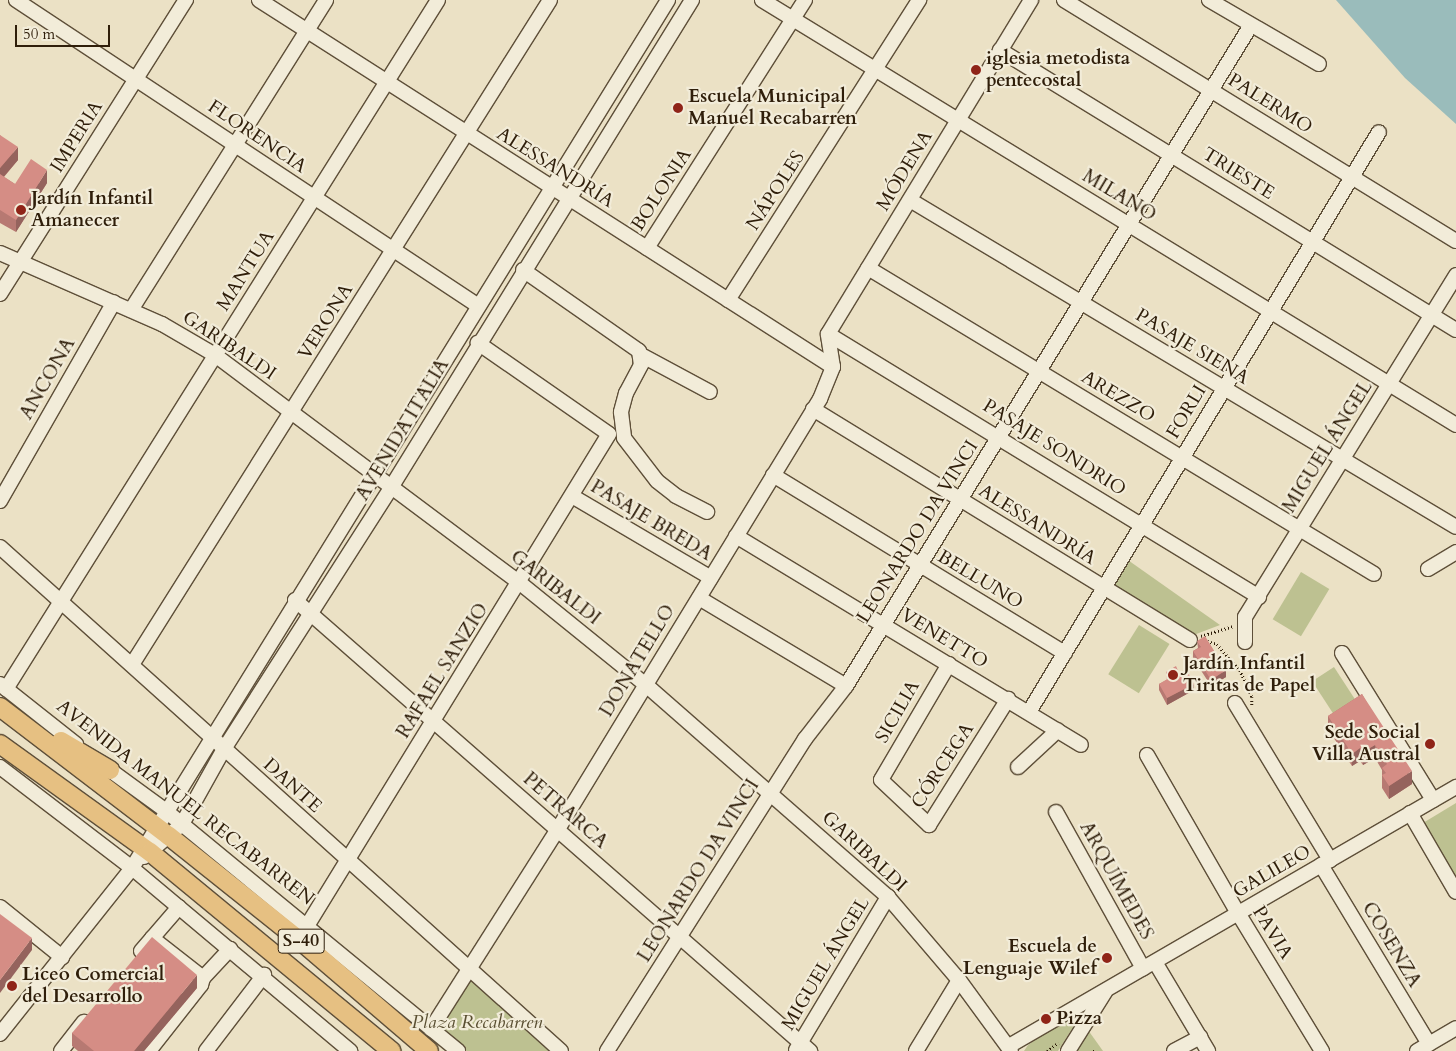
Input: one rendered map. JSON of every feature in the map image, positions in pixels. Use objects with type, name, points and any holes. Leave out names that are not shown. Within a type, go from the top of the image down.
[{"type":"main road","points":[[0,707],[110,770]]},
{"type":"main road","name":"AVENIDA MANUEL RECABARREN","points":[[0,707],[163,831],[302,942],[429,1051]]},
{"type":"main road","name":"S-40","points":[[0,744],[147,850],[390,1051]]},
{"type":"street","name":"IMPERIA","points":[[0,294],[186,0]]},
{"type":"street","name":"ALESSANDRÍA","points":[[259,0],[306,32],[832,367]]},
{"type":"street","points":[[131,310],[326,0]]},
{"type":"street","name":"MANTUA","points":[[3,686],[60,602],[438,0]]},
{"type":"street","name":"VERONA","points":[[133,664],[550,0]]},
{"type":"street","name":"AVENIDA ITALIA","points":[[163,831],[166,811],[550,187],[668,0]]},
{"type":"street","name":"AVENIDA ITALIA","points":[[0,1034],[163,831],[182,824],[224,749],[392,486],[567,198],[692,0]]},
{"type":"street","name":"MILANO","points":[[762,0],[1456,425]]},
{"type":"street","name":"BOLONIA","points":[[647,248],[805,0]]},
{"type":"street","name":"NÁPOLES","points":[[728,300],[919,0]]},
{"type":"street","name":"MÓDENA","points":[[828,334],[1031,0]]},
{"type":"street","name":"PALERMO","points":[[1064,0],[1456,241]]},
{"type":"street","points":[[1209,0],[1318,64]]},
{"type":"street","name":"FLORENCIA","points":[[21,1],[477,305]]},
{"type":"street","name":"LEONARDO DA VINCI","points":[[607,1051],[805,739],[846,686],[1251,25]]},
{"type":"street","name":"TRIESTE","points":[[1000,50],[1456,330]]},
{"type":"street","name":"FORLI","points":[[1029,712],[1379,132]]},
{"type":"street","name":"PASAJE SIENA","points":[[910,200],[1456,527]]},
{"type":"street","name":"GARIBALDI","points":[[0,253],[169,328],[215,355],[520,583],[646,685],[771,792],[888,897],[959,980],[1010,1049]]},
{"type":"street","name":"AREZZO","points":[[868,268],[1374,574]]},
{"type":"street","points":[[523,270],[632,345],[641,355],[710,392]]},
{"type":"street","name":"MIGUEL ÁNGEL","points":[[1245,642],[1245,617],[1456,275]]},
{"type":"street","name":"ANCONA","points":[[0,501],[114,302]]},
{"type":"street","points":[[828,334],[832,367]]},
{"type":"street","name":"PASAJE SONDRIO","points":[[828,334],[999,436],[1258,597]]},
{"type":"street","name":"RAFAEL SANZIO","points":[[307,926],[349,863],[609,434],[478,343]]},
{"type":"street","points":[[641,355],[641,365],[623,402],[624,438],[657,481],[676,496],[707,512]]},
{"type":"street","name":"DONATELLO","points":[[469,971],[646,685],[813,409],[826,387],[832,367]]},
{"type":"street","name":"ALESSANDRÍA","points":[[813,409],[1190,640]]},
{"type":"street","name":"BELLUNO","points":[[773,475],[1065,653]]},
{"type":"street","name":"PASAJE BREDA","points":[[572,496],[710,578]]},
{"type":"street","name":"VENETTO","points":[[736,536],[1008,699],[1081,745]]},
{"type":"street","name":"DANTE","points":[[0,547],[60,602],[133,664],[211,738],[469,971],[561,1051]]},
{"type":"street","points":[[1428,569],[1456,552]]},
{"type":"street","points":[[699,598],[846,686]]},
{"type":"street","name":"PETRARCA","points":[[295,600],[312,613],[433,723],[558,828],[802,1048]]},
{"type":"street","points":[[1342,653],[1433,800]]},
{"type":"street","name":"SICILIA","points":[[881,780],[948,664]]},
{"type":"street","name":"AVENIDA MANUEL RECABARREN","points":[[3,686],[110,770],[166,811],[458,1051]]},
{"type":"street","name":"CÓRCEGA","points":[[881,780],[930,825],[1008,699]]},
{"type":"street","name":"COSENZA","points":[[1235,703],[1325,862],[1423,1048]]},
{"type":"street","points":[[1018,767],[1058,730]]},
{"type":"street","name":"PAVIA","points":[[1147,755],[1238,913],[1322,1051]]},
{"type":"street","points":[[0,767],[132,868],[264,975],[350,1051]]},
{"type":"street","name":"GALILEO","points":[[1010,1049],[1149,965],[1456,786]]},
{"type":"street","name":"ARQUÍMEDES","points":[[1056,812],[1149,965],[1208,1051]]},
{"type":"street","points":[[1410,813],[1456,892]]},
{"type":"street","name":"MIGUEL ÁNGEL","points":[[802,1048],[888,897]]},
{"type":"street","points":[[0,907],[62,956]]},
{"type":"street","points":[[135,959],[179,907]]},
{"type":"street","points":[[152,938],[203,978]]},
{"type":"street","points":[[149,1051],[202,985],[203,978],[230,949]]},
{"type":"street","points":[[431,1029],[469,971]]},
{"type":"street","points":[[206,1051],[264,975]]},
{"type":"street","points":[[916,1051],[959,980]]},
{"type":"street","name":"GALILEO","points":[[1065,1046],[1107,990]]},
{"type":"street","points":[[60,1051],[92,1013]]},
{"type":"street","points":[[1423,1048],[1456,1028]]},
{"type":"street","points":[[1174,1051],[1200,1038]]},
{"type":"path","points":[[1190,640],[1228,626],[1245,627]]},
{"type":"path","points":[[1190,640],[1217,644],[1240,670],[1252,697],[1251,708],[1243,716]]},
{"type":"path","points":[[1048,1051],[1065,1046]]},
{"type":"green space","points":[[1125,558],[1220,625],[1191,636],[1109,586]]},
{"type":"green space","points":[[1301,572],[1329,589],[1301,636],[1273,619]]},
{"type":"green space","points":[[1139,625],[1170,644],[1139,693],[1108,674]]},
{"type":"green space","points":[[1334,667],[1359,705],[1337,719],[1312,681]]},
{"type":"green space","points":[[1456,803],[1456,880],[1423,823]]},
{"type":"green space","name":"Plaza Recabarren","points":[[469,979],[550,1051],[467,1051],[440,1028]]},
{"type":"green space","points":[[1080,1007],[1084,1010],[1058,1051],[1024,1051],[1028,1045]]},
{"type":"green space","points":[[1088,1030],[1103,1051],[1074,1051]]},
{"type":"water","points":[[1336,0],[1456,0],[1456,124],[1405,78]]},
{"type":"building","points":[[0,135],[18,147],[0,168]]},
{"type":"building","points":[[31,159],[47,170],[16,220],[0,210],[0,174],[15,184]]},
{"type":"building","points":[[1205,636],[1226,670],[1211,680],[1193,651],[1201,647],[1197,641]]},
{"type":"building","points":[[1176,666],[1179,673],[1186,669],[1194,684],[1167,698],[1159,684],[1169,678],[1166,672]]},
{"type":"building","points":[[1362,694],[1412,771],[1389,786],[1382,775],[1386,773],[1382,768],[1387,764],[1375,745],[1363,752],[1360,748],[1352,754],[1328,716]]},
{"type":"building","points":[[0,914],[32,938],[0,980]]},
{"type":"building","points":[[152,937],[197,975],[134,1051],[94,1051],[72,1033]]},
{"type":"place","name":"iglesia metodista pentecostal","points":[[976,70]]},
{"type":"place","name":"Escuela Municipal Manuel Recabarren","points":[[678,108]]},
{"type":"place","name":"Jardín Infantil Amanecer","points":[[21,210]]},
{"type":"place","name":"Jardín Infantil Tiritas de Papel","points":[[1173,675]]},
{"type":"place","name":"Sede Social Villa Austral","points":[[1430,744]]},
{"type":"place","name":"Escuela de Lenguaje Wilef","points":[[1107,958]]},
{"type":"place","name":"Liceo Comercial del Desarrollo","points":[[12,986]]},
{"type":"place","name":"Pizza","points":[[1046,1019]]}]
